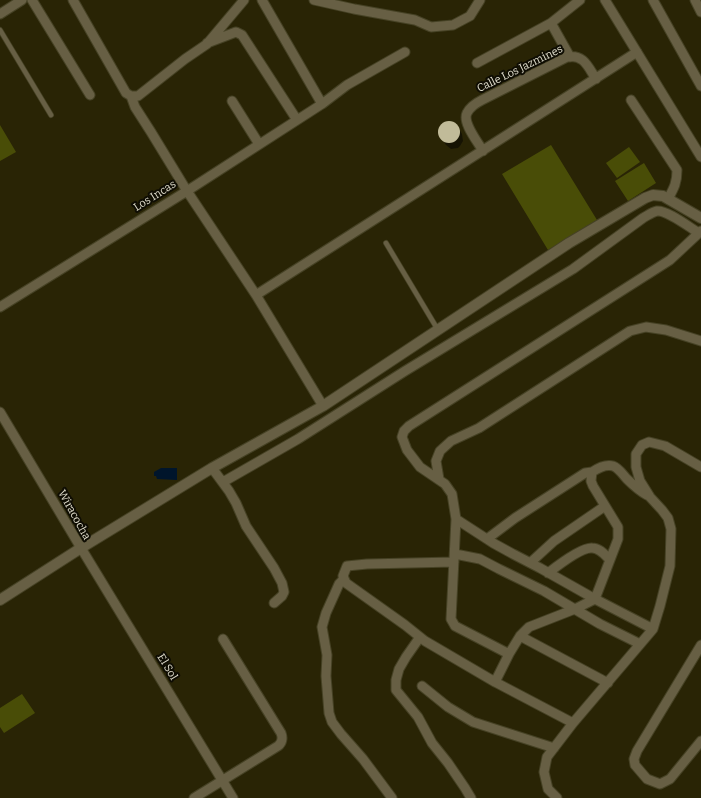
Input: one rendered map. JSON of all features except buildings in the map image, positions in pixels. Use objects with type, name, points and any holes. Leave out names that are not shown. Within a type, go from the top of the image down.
[{"type":"street","points":[[0,14],[22,0]]},
{"type":"street","points":[[32,0],[90,95]]},
{"type":"street","points":[[73,0],[126,92],[131,96],[135,107],[256,295],[323,406]]},
{"type":"street","points":[[207,44],[244,0]]},
{"type":"street","points":[[262,0],[322,104]]},
{"type":"street","points":[[314,0],[415,20],[431,27],[453,25],[470,16],[480,0]]},
{"type":"street","points":[[477,63],[551,22],[580,0]]},
{"type":"street","points":[[605,0],[701,157]]},
{"type":"street","points":[[653,0],[701,86]]},
{"type":"street","points":[[695,0],[701,12]]},
{"type":"street","points":[[551,22],[570,57]]},
{"type":"street","points":[[131,96],[138,96],[185,59],[207,44],[236,32],[242,35],[297,120]]},
{"type":"street","name":"Los Incas","points":[[0,307],[322,104],[347,84],[405,52]]},
{"type":"street","points":[[256,295],[637,52]]},
{"type":"street","name":"Calle Los Jazmines","points":[[483,151],[468,126],[466,118],[467,112],[473,105],[570,57],[577,57],[585,62],[596,79]]},
{"type":"street","points":[[631,100],[677,170],[677,179],[668,199]]},
{"type":"street","points":[[232,101],[259,144]]},
{"type":"street","points":[[81,548],[212,468],[323,406],[569,243],[645,198],[653,195],[663,196],[701,218]]},
{"type":"street","points":[[223,482],[298,439],[405,371],[572,269],[643,218],[654,212],[666,212],[700,232],[670,260],[409,426],[404,431],[402,437],[407,450],[420,467],[445,484],[452,494],[456,519],[451,619],[455,626],[509,654]]},
{"type":"street","points":[[439,479],[436,461],[440,451],[451,441],[479,428],[630,331],[646,327],[666,330],[701,341]]},
{"type":"street","name":"Wiracocha","points":[[0,412],[81,548],[0,600]]},
{"type":"street","points":[[557,798],[548,790],[544,772],[547,757],[573,723],[653,629],[670,566],[671,529],[668,518],[650,497],[640,481],[636,467],[636,454],[642,445],[649,442],[665,446],[701,467]]},
{"type":"street","points":[[487,539],[515,518],[584,473],[592,472],[598,468],[612,466],[617,468],[641,492],[650,497]]},
{"type":"street","points":[[212,468],[236,503],[246,526],[274,568],[282,584],[284,592],[282,596],[274,602]]},
{"type":"street","points":[[495,682],[509,654],[520,636],[528,627],[575,609],[595,599],[618,539],[618,527],[593,486],[591,481],[592,472]]},
{"type":"street","points":[[530,563],[554,541],[605,506]]},
{"type":"street","points":[[456,519],[513,554],[653,629]]},
{"type":"street","name":"El Sol","points":[[81,548],[233,798]]},
{"type":"street","points":[[548,572],[587,548],[594,548],[603,552],[610,560]]},
{"type":"street","points":[[573,723],[495,682],[425,641],[346,583],[343,576],[347,566],[466,556],[480,560],[544,591],[600,624],[640,644]]},
{"type":"street","points":[[344,579],[339,584],[326,613],[322,628],[327,655],[326,676],[330,713],[332,722],[363,759],[392,798]]},
{"type":"street","points":[[520,636],[608,683]]},
{"type":"street","points":[[420,637],[399,669],[396,680],[396,690],[418,717],[432,742],[471,798]]},
{"type":"street","points":[[194,798],[278,746],[281,743],[282,738],[281,733],[223,639]]},
{"type":"street","points":[[701,644],[637,751],[634,759],[635,764],[647,780],[660,784],[670,779],[701,741]]},
{"type":"street","points":[[422,686],[448,707],[473,722],[554,748]]},
{"type":"lane","points":[[0,30],[51,115]]},
{"type":"lane","points":[[386,242],[438,330]]},
{"type":"shaded area","points":[[0,125],[16,152],[0,161]]},
{"type":"shaded area","points":[[551,145],[597,220],[548,250],[502,174]]},
{"type":"shaded area","points":[[629,147],[640,162],[617,178],[606,163]]},
{"type":"shaded area","points":[[644,163],[656,183],[628,201],[615,181]]},
{"type":"shaded area","points":[[22,694],[35,713],[4,733],[0,727],[0,708]]},
{"type":"water","points":[[161,468],[177,468],[177,480],[157,479],[156,476],[154,476],[154,472]]}]
